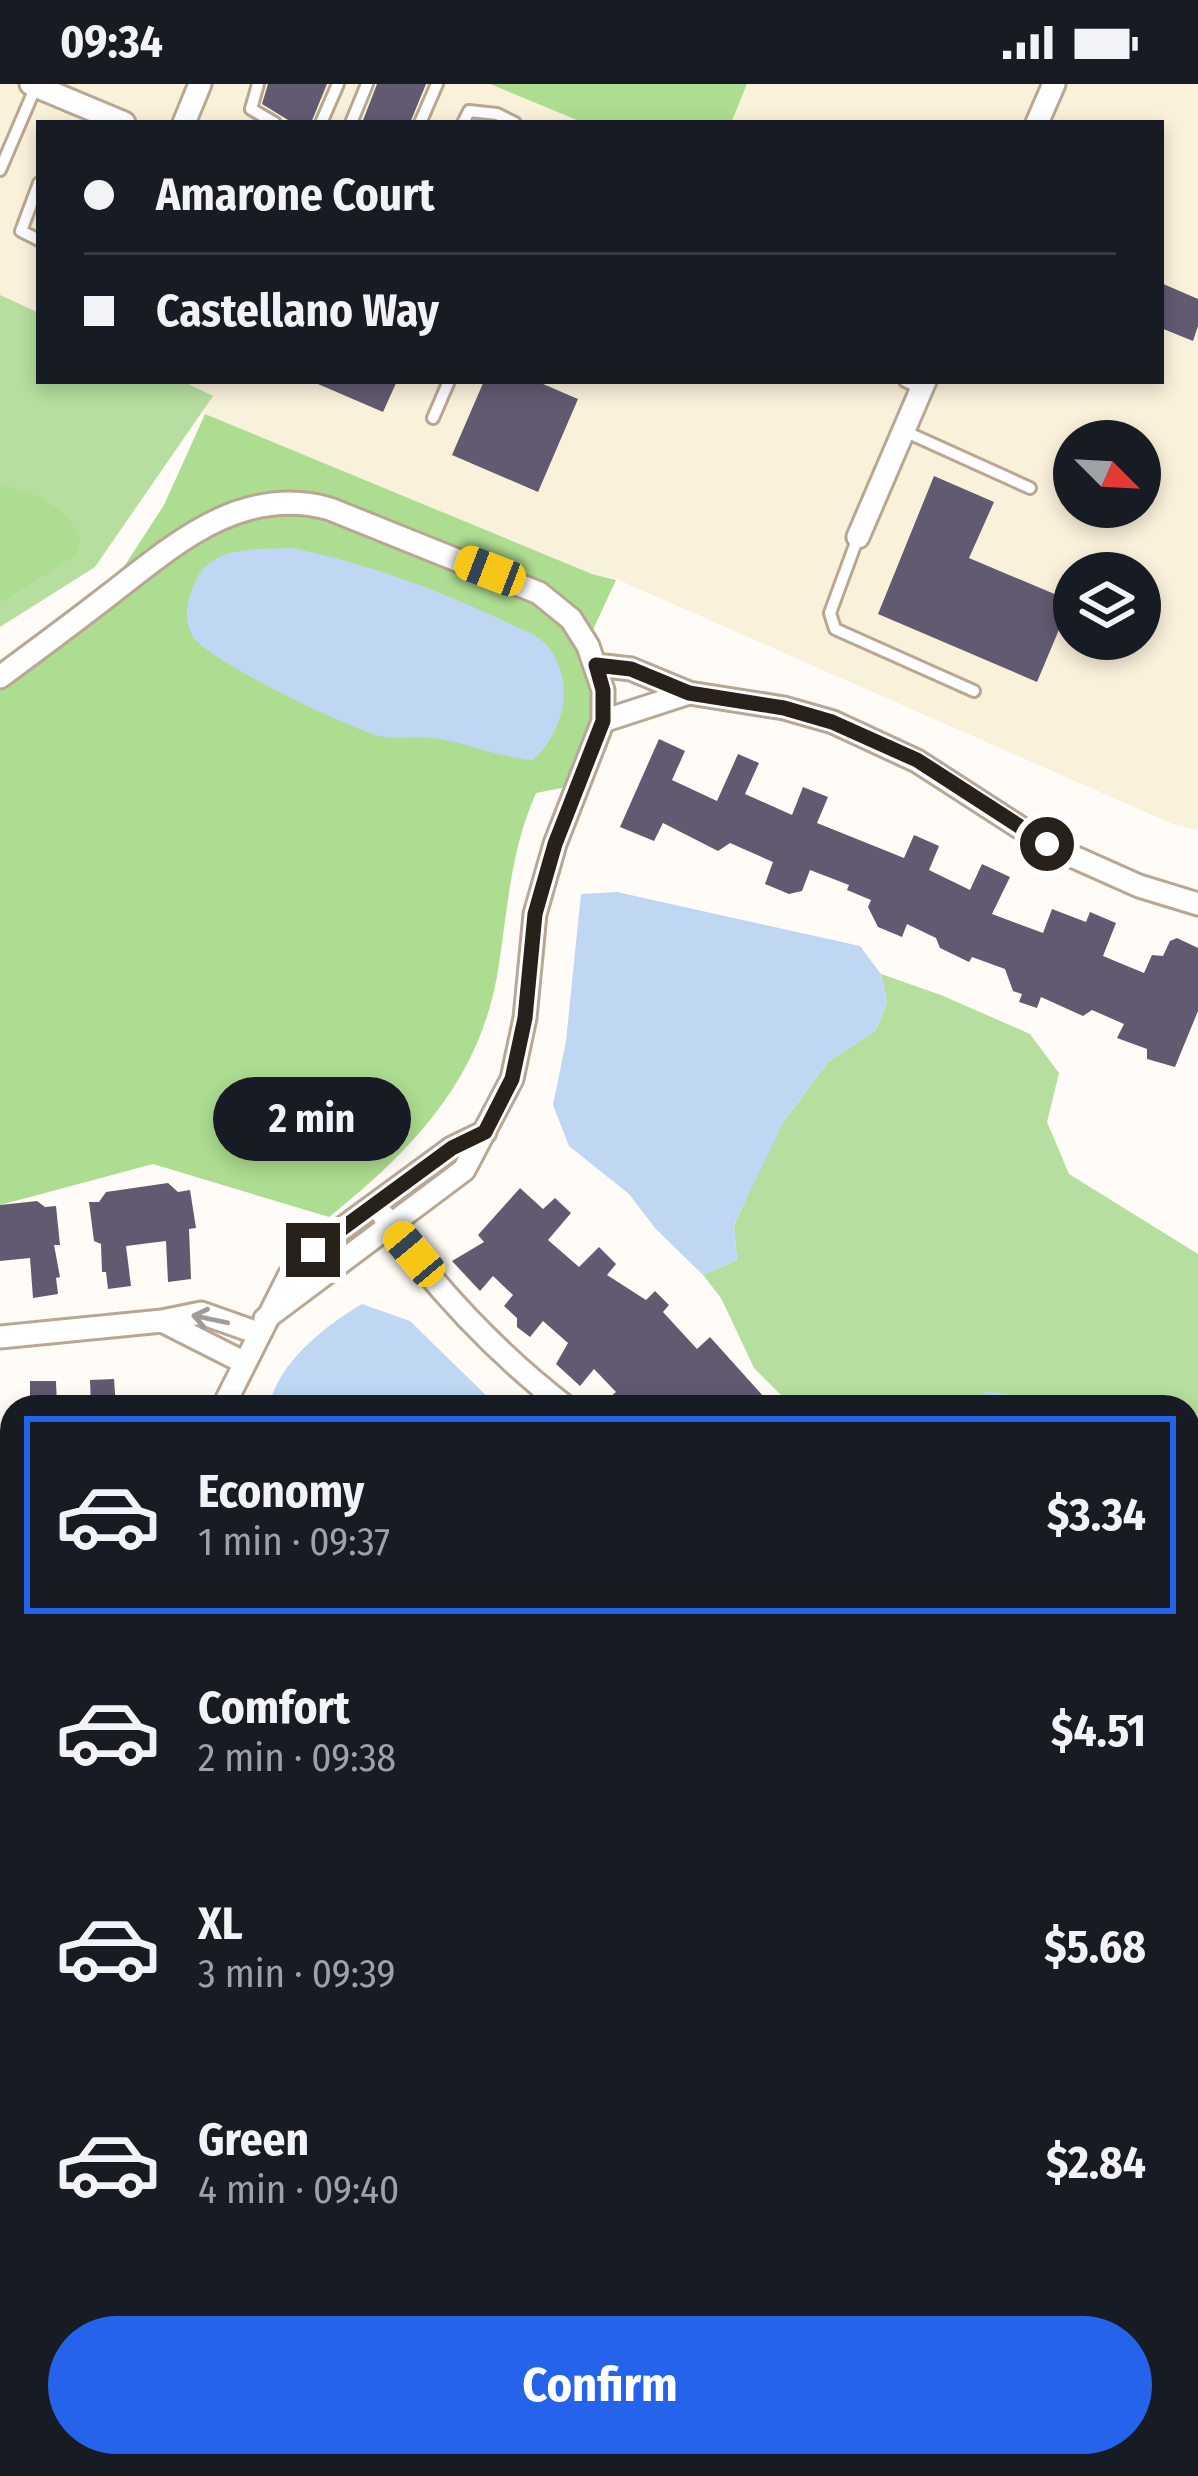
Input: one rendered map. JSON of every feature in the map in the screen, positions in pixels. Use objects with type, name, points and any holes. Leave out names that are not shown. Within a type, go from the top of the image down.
[{"type":"street","points":[[185,120],[200,84]]},
{"type":"street","points":[[1038,120],[1054,84]]},
{"type":"street","points":[[33,85],[117,120]]},
{"type":"street","points":[[858,537],[904,431],[918,384]]},
{"type":"street","points":[[0,677],[167,548],[216,520],[298,500],[539,593],[572,619],[596,665],[603,690],[603,721],[555,844],[535,914],[525,1018],[512,1079],[464,1169],[261,1326]]},
{"type":"street","points":[[596,665],[631,669],[689,693],[784,708],[875,739],[956,784],[1047,844],[1139,886],[1198,904]]},
{"type":"street","points":[[603,721],[689,693]]},
{"type":"street","points":[[228,1395],[289,1276],[313,1250],[452,1148],[485,1132]]},
{"type":"street","points":[[376,1204],[462,1310],[551,1395]]},
{"type":"street","points":[[0,1337],[201,1313],[261,1326]]},
{"type":"street","points":[[162,1321],[243,1363]]},
{"type":"lane","points":[[258,84],[251,109],[269,120]]},
{"type":"lane","points":[[322,120],[338,84]]},
{"type":"lane","points":[[352,120],[367,84]]},
{"type":"lane","points":[[421,120],[436,84]]},
{"type":"lane","points":[[0,170],[33,85]]},
{"type":"lane","points":[[465,120],[469,111],[509,120]]},
{"type":"lane","points":[[36,191],[21,232],[36,239]]},
{"type":"lane","points":[[433,418],[448,384]]},
{"type":"lane","points":[[904,431],[1030,488]]},
{"type":"lane","points":[[858,537],[830,614],[835,629],[974,692]]},
{"type":"shaded area","points":[[0,84],[490,84],[577,120],[36,120],[36,345],[0,330]]},
{"type":"shaded area","points":[[747,84],[1198,84],[1198,830],[1175,825],[614,578],[592,574],[130,384],[1164,384],[1164,120],[732,120]]},
{"type":"green space","points":[[490,84],[747,84],[732,120],[577,120]]},
{"type":"green space","points":[[0,295],[36,312],[36,384],[188,384],[213,396],[95,567],[0,627]]},
{"type":"green space","points":[[205,414],[616,580],[585,647],[599,718],[582,784],[536,793],[516,856],[491,1005],[461,1076],[416,1137],[329,1217],[153,1164],[0,1205],[0,662],[39,646],[112,585],[164,505]]},
{"type":"green space","points":[[0,484],[49,502],[68,519],[81,542],[75,556],[0,603]]},
{"type":"green space","points":[[881,974],[1030,1034],[1059,1073],[1047,1122],[1069,1174],[1198,1254],[1198,1395],[781,1395],[754,1368],[721,1298],[703,1275],[737,1260],[734,1226],[784,1121],[828,1062],[875,1031],[887,1003]]},
{"type":"water","points":[[292,548],[427,588],[541,639],[555,657],[564,688],[559,720],[544,748],[533,760],[434,738],[379,736],[278,692],[202,646],[189,629],[187,616],[190,595],[203,570],[236,552]]},
{"type":"water","points":[[617,892],[860,946],[881,974],[887,1003],[875,1031],[828,1062],[784,1121],[734,1225],[737,1260],[703,1275],[655,1228],[629,1194],[569,1146],[553,1105],[566,1041],[581,894]]},
{"type":"water","points":[[362,1304],[410,1321],[486,1395],[273,1395],[293,1360]]},
{"type":"building","points":[[268,84],[327,84],[312,120],[288,120],[262,104]]},
{"type":"building","points":[[377,84],[426,84],[411,120],[363,120]]},
{"type":"building","points":[[1164,284],[1198,299],[1193,341],[1164,329]]},
{"type":"building","points":[[318,384],[396,384],[383,412]]},
{"type":"building","points":[[483,384],[543,384],[578,399],[538,492],[452,455]]},
{"type":"building","points":[[934,476],[994,502],[969,558],[1053,593],[1053,644],[1037,682],[878,614]]},
{"type":"building","points":[[659,739],[685,751],[672,780],[717,801],[738,754],[759,763],[745,794],[792,815],[803,787],[828,797],[817,823],[904,858],[914,835],[939,846],[929,870],[970,890],[982,864],[1010,877],[992,914],[1043,933],[1052,909],[1086,922],[1090,912],[1116,923],[1103,956],[1144,973],[1152,955],[1163,956],[1170,941],[1177,938],[1198,948],[1198,1011],[1175,1067],[1147,1059],[1147,1049],[1117,1038],[1124,1024],[1092,1010],[1083,1016],[1041,997],[1037,1008],[1019,1002],[1022,994],[1013,991],[1005,969],[972,957],[969,962],[907,924],[902,937],[878,927],[868,907],[871,900],[847,890],[849,885],[810,870],[802,891],[789,894],[765,884],[773,862],[730,843],[718,851],[663,823],[654,841],[620,827]]},
{"type":"building","points":[[168,1183],[178,1192],[190,1190],[196,1228],[189,1229],[191,1279],[168,1282],[166,1241],[126,1246],[131,1286],[108,1289],[89,1202],[99,1202],[106,1192]]},
{"type":"building","points":[[520,1188],[543,1209],[555,1198],[571,1213],[548,1240],[579,1267],[599,1247],[616,1264],[607,1275],[646,1300],[655,1291],[669,1305],[663,1312],[697,1349],[710,1337],[762,1395],[613,1395],[616,1392],[594,1369],[580,1386],[556,1364],[568,1343],[543,1321],[530,1337],[504,1306],[513,1295],[493,1276],[480,1291],[452,1261],[484,1242],[478,1235]]},
{"type":"building","points":[[37,1201],[45,1207],[56,1206],[60,1245],[54,1245],[60,1277],[56,1278],[58,1294],[33,1298],[30,1258],[0,1261],[0,1205]]},
{"type":"building","points":[[114,1379],[115,1395],[91,1395],[90,1380]]},
{"type":"building","points":[[30,1381],[56,1381],[57,1395],[30,1395]]},
{"type":"route","points":[[313,1250],[452,1148],[485,1132],[512,1079],[525,1018],[535,914],[555,844],[603,721],[603,690],[596,665],[631,669],[689,693],[784,708],[875,739],[917,760],[1047,844]]}]
